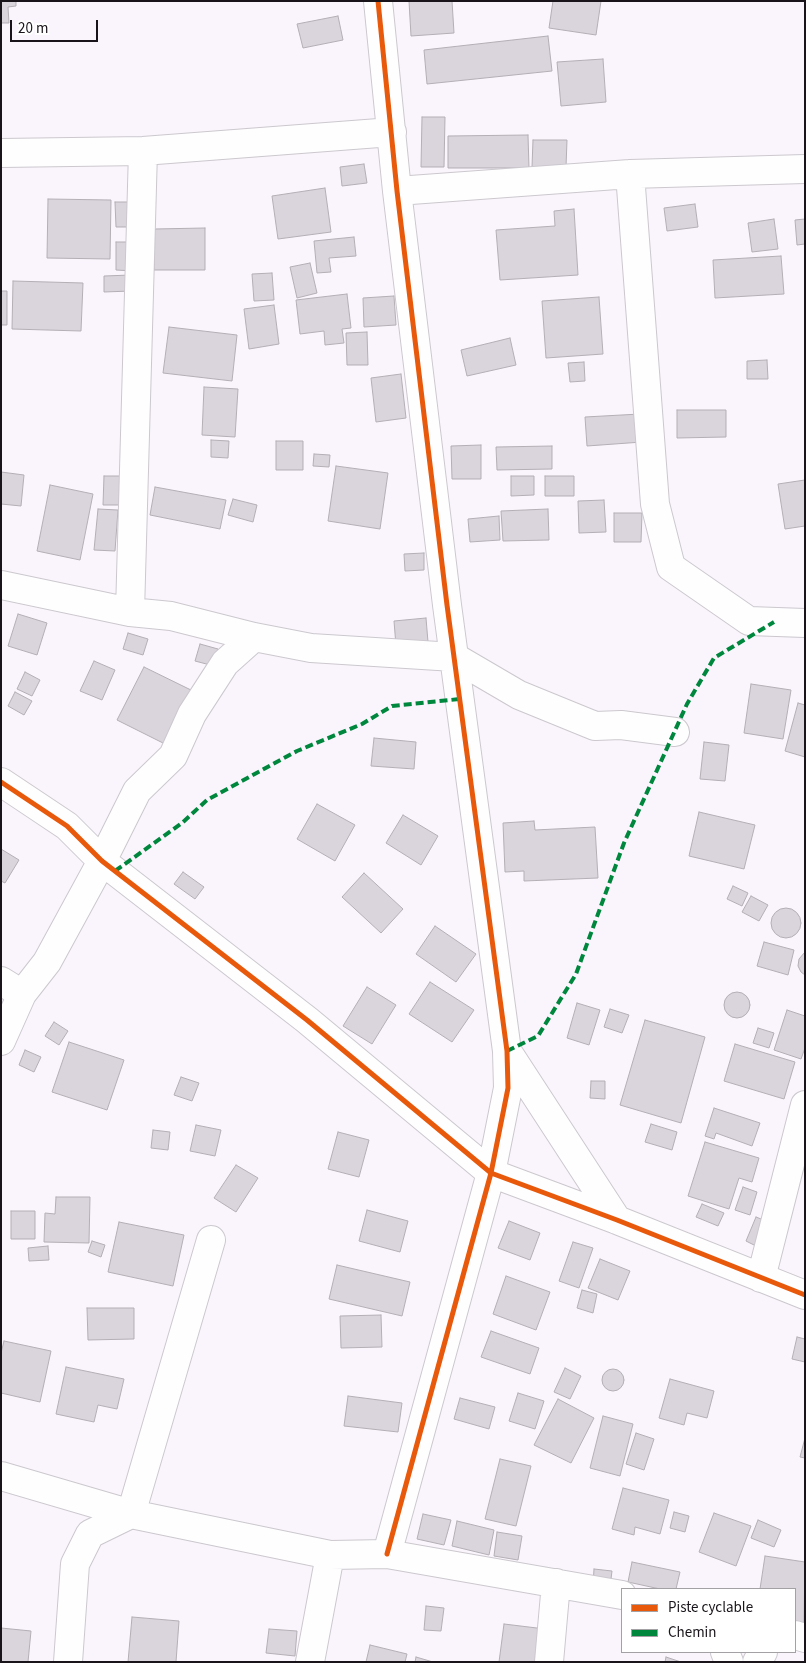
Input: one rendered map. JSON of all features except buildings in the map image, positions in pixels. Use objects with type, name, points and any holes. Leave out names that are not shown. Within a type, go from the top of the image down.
[{"type":"street","points":[[378,1],[397,191],[454,657],[507,1051],[508,1088],[491,1173],[387,1554]]},
{"type":"street","points":[[1,153],[143,151],[392,132]]},
{"type":"street","points":[[130,612],[143,151]]},
{"type":"street","points":[[397,191],[630,174],[805,169]]},
{"type":"street","points":[[630,174],[655,504],[671,567],[749,621],[805,623]]},
{"type":"street","points":[[1,585],[130,612],[171,616],[254,637],[311,648],[454,657],[519,695],[595,726],[621,725],[675,732]]},
{"type":"street","points":[[1,1041],[12,987],[47,962],[102,861],[137,791],[173,756],[192,714],[225,663],[254,637]]},
{"type":"street","points":[[1,782],[67,826],[102,861],[307,1020],[491,1173],[617,1220],[805,1295]]},
{"type":"street","points":[[507,1051],[617,1220]]},
{"type":"street","points":[[761,1278],[805,1105]]},
{"type":"street","points":[[68,1662],[75,1564],[90,1534],[131,1514],[211,1240]]},
{"type":"street","points":[[1,1476],[131,1514],[330,1555],[387,1554],[621,1595]]},
{"type":"street","points":[[310,1662],[330,1555]]},
{"type":"street","points":[[548,1662],[556,1583]]},
{"type":"marked path","points":[[507,1051],[538,1036],[576,974],[624,843],[687,704],[714,658],[774,622]]},
{"type":"marked path","points":[[115,871],[182,823],[207,800],[297,751],[362,724],[392,706],[460,699]]},
{"type":"cycle path","points":[[378,1],[397,191],[447,605],[507,1051],[508,1088],[491,1173],[387,1554]]},
{"type":"cycle path","points":[[1,782],[67,826],[102,861],[307,1020],[491,1173],[617,1220],[805,1295]]}]
